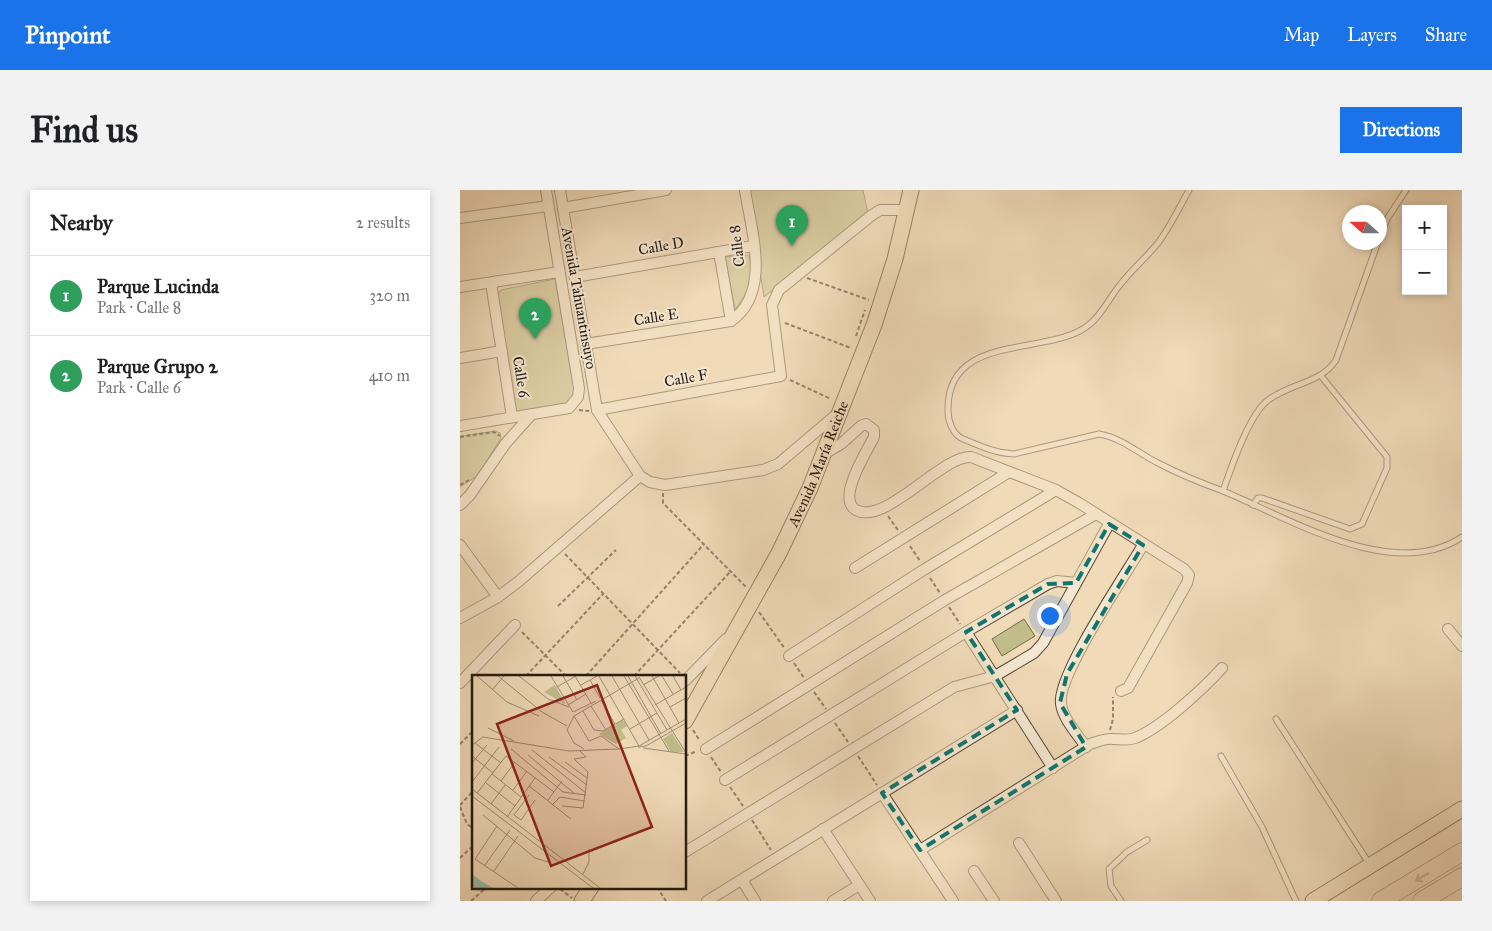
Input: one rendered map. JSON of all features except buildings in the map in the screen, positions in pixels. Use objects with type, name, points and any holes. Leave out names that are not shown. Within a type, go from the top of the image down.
[{"type":"highway","points":[[1381,901],[1462,852]]},
{"type":"highway","points":[[1422,901],[1461,878]]},
{"type":"main road","name":"Avenida María Reiche","points":[[686,719],[796,519],[824,454],[874,325],[911,190]]},
{"type":"main road","points":[[1313,901],[1462,809]]},
{"type":"main road","points":[[582,901],[590,888]]},
{"type":"street","name":"Avenida Tahuantinsuyo","points":[[546,190],[579,388],[578,397],[569,408]]},
{"type":"street","name":"Avenida Tahuantinsuyo","points":[[560,190],[597,410]]},
{"type":"street","points":[[563,208],[666,190]]},
{"type":"street","name":"Calle 8","points":[[731,321],[740,315],[751,297],[756,266],[745,190]]},
{"type":"street","points":[[460,218],[548,206]]},
{"type":"street","points":[[781,376],[773,319],[772,305],[774,297],[798,275],[880,210],[907,210]]},
{"type":"street","name":"Calle D","points":[[575,277],[753,246]]},
{"type":"street","points":[[719,252],[731,321]]},
{"type":"street","points":[[460,287],[559,272]]},
{"type":"street","name":"Calle 6","points":[[491,283],[512,417]]},
{"type":"street","name":"Calle E","points":[[586,344],[731,321]]},
{"type":"street","points":[[460,358],[502,352]]},
{"type":"street","name":"Calle F","points":[[597,410],[781,376]]},
{"type":"street","points":[[460,426],[569,408]]},
{"type":"street","points":[[597,410],[640,476],[650,482],[665,485],[763,470],[778,464],[839,413]]},
{"type":"street","points":[[460,505],[470,495],[506,443],[532,414]]},
{"type":"street","points":[[824,454],[841,444],[860,426],[872,426],[874,437],[850,484],[848,496],[850,505],[856,510],[864,512],[882,508],[908,493],[962,456],[971,457],[1056,490],[1184,569],[1189,575],[1187,583],[1128,688],[1117,693]]},
{"type":"street","points":[[855,568],[1009,472]]},
{"type":"street","points":[[460,618],[498,597],[640,476]]},
{"type":"street","points":[[789,656],[925,569],[1056,490]]},
{"type":"street","points":[[706,749],[944,600],[1096,514]]},
{"type":"street","points":[[686,851],[954,687],[995,676],[1034,653],[1043,643],[1109,524]]},
{"type":"street","points":[[460,545],[498,597]]},
{"type":"street","points":[[1086,747],[1062,710],[1060,703],[1063,684],[1075,659],[1143,545]]},
{"type":"street","points":[[725,780],[966,632],[1048,584],[1057,581],[1076,583]]},
{"type":"street","points":[[460,683],[516,625]]},
{"type":"street","points":[[686,680],[738,626]]},
{"type":"street","points":[[1448,629],[1462,646]]},
{"type":"street","points":[[966,632],[1053,768]]},
{"type":"street","points":[[920,850],[1086,747],[1107,739],[1125,740],[1146,733],[1205,687],[1222,668]]},
{"type":"street","points":[[707,901],[1017,710]]},
{"type":"street","points":[[882,793],[953,901]]},
{"type":"street","points":[[823,829],[870,901]]},
{"type":"street","points":[[1019,843],[1056,901]]},
{"type":"street","points":[[974,871],[994,901]]},
{"type":"street","points":[[742,880],[755,901]]},
{"type":"street","points":[[833,901],[860,885]]},
{"type":"street","points":[[536,901],[550,888]]},
{"type":"lane","points":[[1189,190],[1159,242],[1127,276],[1102,312],[1089,325],[1075,334],[979,358],[962,367],[947,400],[948,420],[959,437],[999,453],[1014,454],[1099,434],[1120,439],[1156,462],[1314,533],[1345,543],[1388,551],[1415,553],[1436,550],[1462,537]]},
{"type":"lane","points":[[1387,219],[1406,190]]},
{"type":"lane","points":[[1223,491],[1254,418],[1267,401],[1290,388],[1321,376],[1330,370],[1336,360],[1376,250]]},
{"type":"lane","points":[[1253,505],[1258,498],[1262,498],[1350,529],[1362,524],[1387,468],[1387,458],[1321,376]]},
{"type":"lane","points":[[1276,719],[1370,866]]},
{"type":"lane","points":[[1221,756],[1262,827],[1296,901]]},
{"type":"lane","points":[[1121,901],[1111,886],[1109,869],[1127,852],[1147,840]]},
{"type":"path","points":[[798,275],[869,300],[872,292]]},
{"type":"path","points":[[848,356],[866,308]]},
{"type":"path","points":[[773,319],[851,348]]},
{"type":"path","points":[[781,376],[832,399],[839,413]]},
{"type":"path","points":[[569,408],[584,412],[597,410]]},
{"type":"path","points":[[460,437],[494,432],[499,435],[499,440]]},
{"type":"path","points":[[460,485],[468,480]]},
{"type":"path","points":[[663,503],[747,589],[754,582],[760,587]]},
{"type":"path","points":[[587,675],[704,544]]},
{"type":"path","points":[[558,547],[683,675]]},
{"type":"path","points":[[558,606],[616,550]]},
{"type":"path","points":[[635,675],[730,572]]},
{"type":"path","points":[[527,675],[604,594]]},
{"type":"path","points":[[752,602],[882,793]]},
{"type":"path","points":[[516,625],[565,675]]},
{"type":"path","points":[[1107,739],[1113,719],[1117,693]]},
{"type":"path","points":[[686,722],[706,749],[777,858]]},
{"type":"path","points":[[460,744],[472,732]]},
{"type":"path","points":[[686,756],[706,749]]},
{"type":"path","points":[[472,792],[460,806],[467,824],[472,828]]},
{"type":"path","points":[[460,858],[472,847]]},
{"type":"path","points":[[471,901],[486,888]]},
{"type":"path","points":[[559,888],[576,901]]},
{"type":"path","points":[[658,888],[666,901]]},
{"type":"highlighted area","points":[[1109,524],[1143,545],[1067,674],[1060,703],[1086,747],[920,850],[882,793],[1017,710],[966,632],[1048,584],[1076,583]]},
{"type":"shaded area","points":[[747,190],[863,190],[868,214],[764,297]]},
{"type":"shaded area","points":[[749,255],[751,270],[749,284],[744,297],[735,309],[725,257]]},
{"type":"shaded area","points":[[555,279],[575,392],[571,401],[566,405],[515,413],[497,295],[501,290]]},
{"type":"shaded area","points":[[495,431],[500,433],[501,438],[477,476],[460,487],[460,436]]},
{"type":"shaded area","points":[[1024,619],[1035,636],[1002,656],[992,639]]},
{"type":"place","name":"Parque Lucinda","points":[[792,246]]},
{"type":"place","name":"Parque Grupo 2","points":[[535,339]]}]
